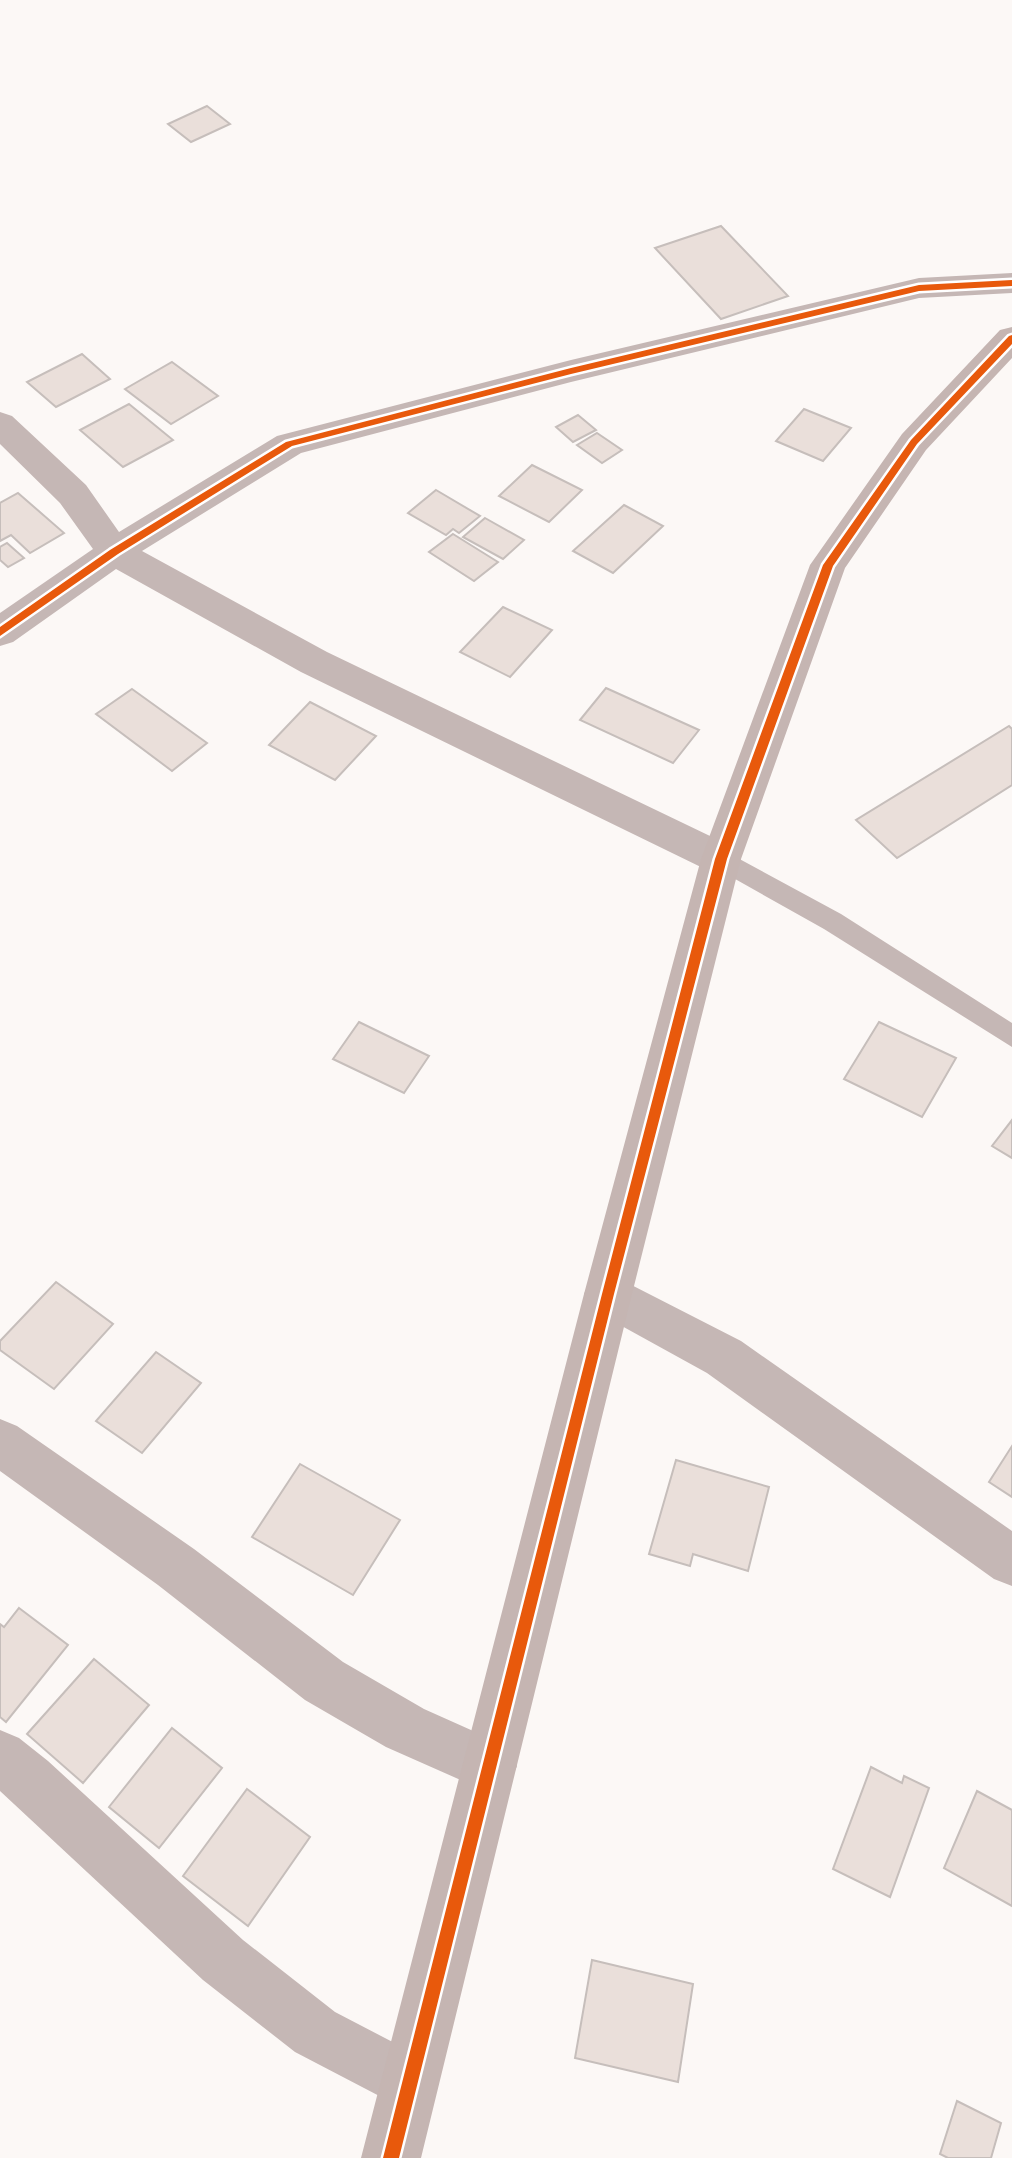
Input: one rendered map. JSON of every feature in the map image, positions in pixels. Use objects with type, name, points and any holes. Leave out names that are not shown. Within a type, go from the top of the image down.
[{"type":"street","points":[[0,632],[114,552],[289,444],[571,371],[919,288],[1012,283]]},
{"type":"street","points":[[391,2158],[608,1294],[721,859],[828,565],[914,442],[1012,338]]},
{"type":"street","points":[[0,424],[73,494],[114,552],[314,662],[721,859]]},
{"type":"street","points":[[608,1294],[724,1357],[1012,1561]]},
{"type":"street","points":[[0,1442],[176,1567],[324,1681],[405,1728],[490,1766]]},
{"type":"street","points":[[0,1757],[29,1780],[223,1960],[315,2032],[410,2083]]},
{"type":"lane","points":[[721,859],[854,932],[1012,1036]]},
{"type":"building","points":[[207,106],[230,124],[191,142],[168,124]]},
{"type":"building","points":[[721,226],[788,296],[721,319],[655,248]]},
{"type":"building","points":[[82,354],[110,379],[56,407],[27,382]]},
{"type":"building","points":[[172,362],[218,396],[171,424],[125,389]]},
{"type":"building","points":[[129,404],[173,440],[123,467],[80,430]]},
{"type":"building","points":[[804,409],[851,428],[823,461],[776,441]]},
{"type":"building","points":[[578,415],[596,430],[573,442],[556,427]]},
{"type":"building","points":[[597,433],[622,450],[602,463],[577,445]]},
{"type":"building","points":[[532,465],[582,490],[549,522],[499,496]]},
{"type":"building","points":[[436,490],[480,516],[459,533],[453,529],[446,535],[408,513]]},
{"type":"building","points":[[18,493],[64,533],[30,553],[11,535],[0,541],[0,503]]},
{"type":"building","points":[[624,505],[663,526],[613,573],[573,551]]},
{"type":"building","points":[[485,518],[524,540],[503,559],[463,537]]},
{"type":"building","points":[[453,534],[498,562],[474,581],[429,552]]},
{"type":"building","points":[[7,543],[24,558],[8,567],[0,560],[0,547]]},
{"type":"building","points":[[503,607],[552,630],[510,677],[460,652]]},
{"type":"building","points":[[606,688],[699,730],[673,763],[580,720]]},
{"type":"building","points":[[132,689],[207,743],[172,771],[96,714]]},
{"type":"building","points":[[310,702],[376,736],[335,780],[269,745]]},
{"type":"building","points":[[1009,726],[1012,729],[1012,785],[897,858],[856,820]]},
{"type":"building","points":[[359,1022],[429,1056],[404,1093],[333,1059]]},
{"type":"building","points":[[879,1022],[956,1058],[922,1117],[844,1079]]},
{"type":"building","points":[[1012,1120],[1012,1158],[992,1146]]},
{"type":"building","points":[[56,1282],[113,1324],[54,1389],[0,1350],[0,1341]]},
{"type":"building","points":[[156,1352],[201,1383],[142,1453],[96,1421]]},
{"type":"building","points":[[1012,1446],[1012,1497],[989,1482]]},
{"type":"building","points":[[676,1460],[769,1487],[748,1571],[693,1554],[690,1566],[649,1554]]},
{"type":"building","points":[[300,1464],[400,1520],[353,1595],[252,1537]]},
{"type":"building","points":[[19,1608],[68,1645],[6,1722],[0,1717],[0,1624],[4,1627]]},
{"type":"building","points":[[94,1659],[149,1705],[83,1783],[27,1734]]},
{"type":"building","points":[[172,1728],[222,1768],[159,1848],[109,1807]]},
{"type":"building","points":[[871,1767],[902,1783],[904,1776],[929,1788],[890,1897],[833,1869]]},
{"type":"building","points":[[247,1789],[310,1837],[248,1926],[183,1876]]},
{"type":"building","points":[[977,1791],[1012,1810],[1012,1906],[944,1868]]},
{"type":"building","points":[[592,1960],[693,1984],[678,2082],[575,2058]]},
{"type":"building","points":[[957,2101],[1001,2123],[991,2158],[948,2158],[940,2154]]},
{"type":"cycle path","points":[[0,632],[114,552],[289,444],[571,371],[919,288],[1012,283]]},
{"type":"cycle path","points":[[391,2158],[608,1294],[721,859],[828,565],[914,442],[1012,338]]}]
